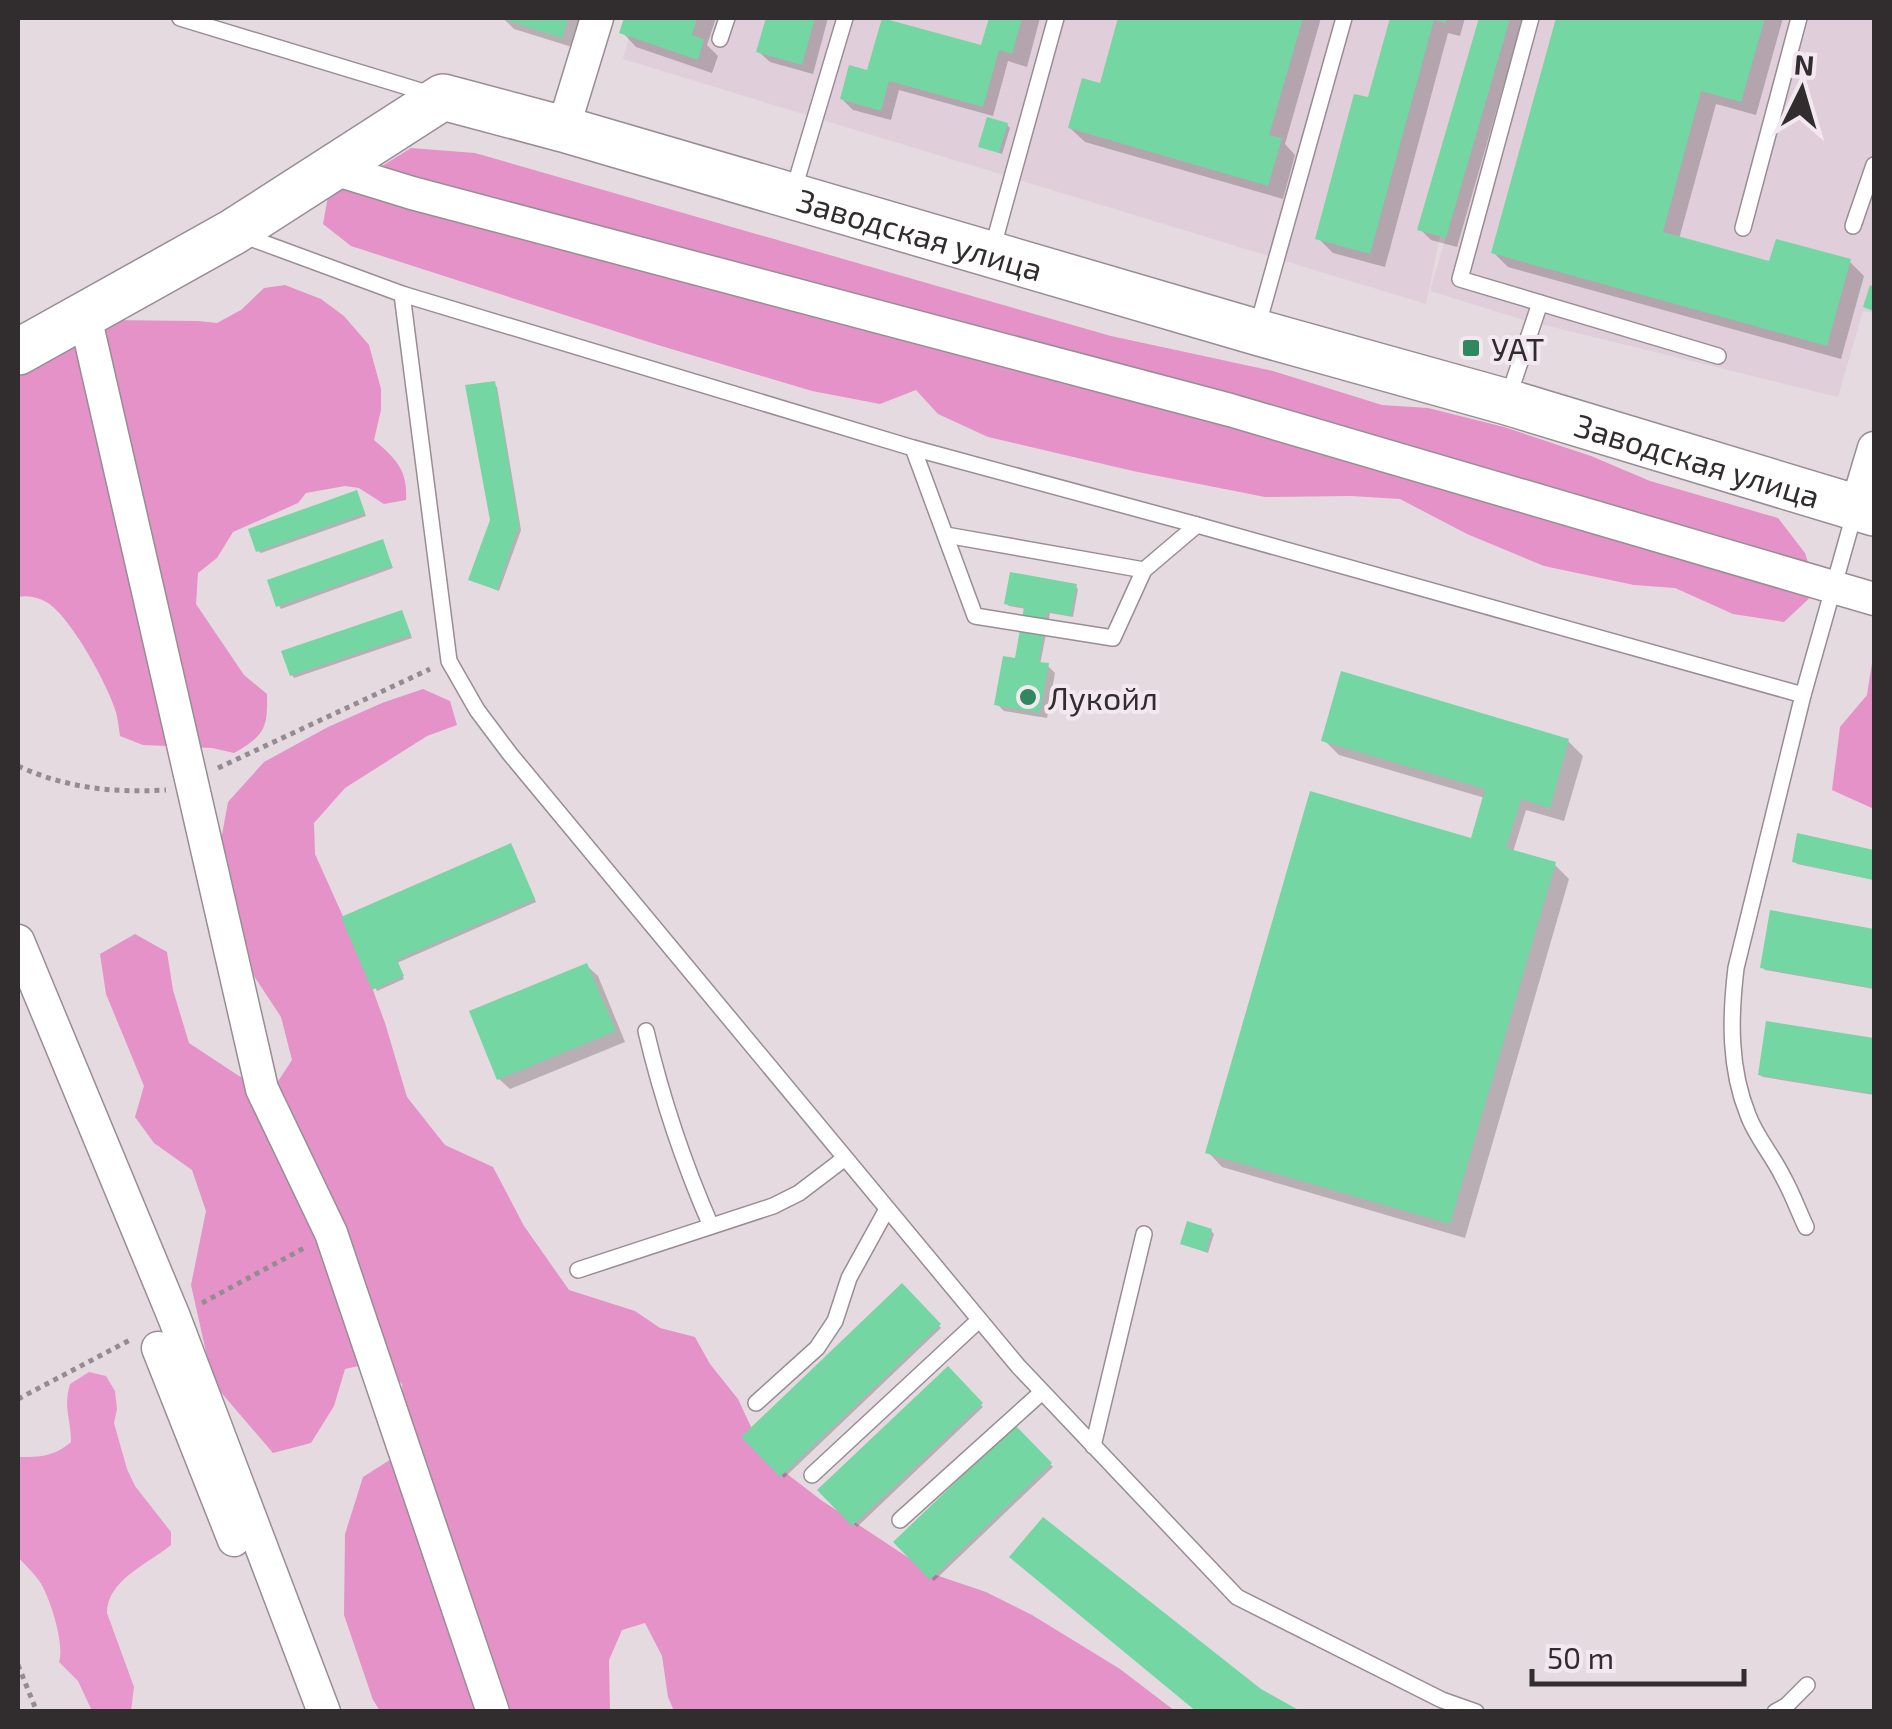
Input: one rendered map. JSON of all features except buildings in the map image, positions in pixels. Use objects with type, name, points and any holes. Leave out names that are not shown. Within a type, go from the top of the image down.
[{"type":"main road","name":"Заводская улица","points":[[443,97],[1506,402],[1865,510]]},
{"type":"main road","points":[[18,352],[233,232],[443,97]]},
{"type":"street","points":[[563,129],[597,18]]},
{"type":"street","points":[[334,169],[412,194],[1230,410],[1874,599]]},
{"type":"street","points":[[85,316],[262,1089],[331,1234],[493,1712]]},
{"type":"street","points":[[1865,510],[1874,448]]},
{"type":"street","points":[[18,941],[174,1317],[324,1712]]},
{"type":"street","points":[[158,1348],[304,1712]]},
{"type":"street","points":[[261,1550],[304,1712]]},
{"type":"lane","points":[[180,18],[443,97]]},
{"type":"lane","points":[[720,39],[727,18]]},
{"type":"lane","points":[[792,196],[845,18]]},
{"type":"lane","points":[[991,254],[1056,18]]},
{"type":"lane","points":[[1256,332],[1344,18]]},
{"type":"lane","points":[[1532,18],[1460,279],[1718,356]]},
{"type":"lane","points":[[1742,228],[1800,18]]},
{"type":"lane","points":[[1853,226],[1874,165]]},
{"type":"lane","points":[[233,232],[402,294],[913,448],[1802,695]]},
{"type":"lane","points":[[402,294],[449,660],[477,710],[510,754],[979,1320],[1237,1597],[1442,1700],[1476,1712]]},
{"type":"lane","points":[[1506,402],[1540,302]]},
{"type":"lane","points":[[913,448],[975,616],[1113,638],[1144,570],[1197,525]]},
{"type":"lane","points":[[1806,1227],[1785,1179],[1749,1118],[1736,1080],[1732,1001],[1736,968],[1802,695],[1832,587],[1865,510]]},
{"type":"lane","points":[[946,535],[1144,570]]},
{"type":"lane","points":[[646,1031],[664,1104],[710,1226]]},
{"type":"lane","points":[[578,1270],[773,1206],[799,1193],[845,1158]]},
{"type":"lane","points":[[756,1402],[817,1348],[835,1321],[849,1278],[887,1209]]},
{"type":"lane","points":[[1093,1446],[1144,1234]]},
{"type":"lane","points":[[812,1476],[979,1320]]},
{"type":"lane","points":[[900,1520],[1042,1392]]},
{"type":"lane","points":[[1775,1712],[1807,1685]]},
{"type":"path","points":[[18,766],[80,788],[194,789],[204,775],[449,660]]},
{"type":"path","points":[[18,1665],[37,1712]]},
{"type":"shaded area","points":[[634,18],[1485,18],[1426,304],[623,59]]},
{"type":"shaded area","points":[[1510,18],[1874,18],[1874,313],[1863,311],[1838,397],[1524,320],[1430,291]]},
{"type":"shaded area","points":[[411,148],[475,153],[1111,336],[1273,371],[1382,405],[1428,408],[1504,427],[1650,481],[1778,518],[1805,553],[1817,591],[1784,622],[1733,614],[1675,588],[1634,585],[1544,566],[1467,534],[1400,499],[1265,497],[988,437],[938,414],[916,390],[880,404],[812,391],[351,246],[323,224],[328,196]]},
{"type":"shaded area","points":[[285,285],[321,299],[344,316],[369,345],[381,389],[374,440],[399,466],[406,500],[384,504],[359,488],[345,486],[306,493],[298,503],[233,532],[217,558],[198,573],[196,604],[244,675],[267,694],[265,724],[252,742],[234,753],[212,748],[143,745],[120,736],[116,712],[105,686],[88,653],[57,611],[44,601],[18,597],[18,373],[104,320],[217,323],[241,310],[264,288]]},
{"type":"shaded area","points":[[1874,650],[1874,809],[1832,790],[1840,727],[1867,695]]},
{"type":"shaded area","points":[[423,689],[450,701],[457,725],[427,736],[345,788],[314,823],[315,854],[359,952],[407,1097],[445,1145],[493,1167],[524,1226],[569,1290],[635,1311],[660,1328],[695,1337],[710,1364],[738,1399],[765,1457],[821,1500],[933,1574],[986,1592],[1032,1615],[1120,1669],[1175,1711],[674,1711],[662,1656],[645,1623],[622,1630],[609,1660],[610,1711],[380,1711],[344,1615],[345,1534],[363,1477],[407,1449],[402,1384],[381,1361],[345,1369],[334,1406],[311,1443],[273,1453],[213,1383],[191,1285],[206,1211],[192,1170],[154,1143],[135,1117],[144,1086],[106,994],[100,954],[135,934],[167,952],[173,990],[189,1043],[271,1092],[292,1060],[281,1017],[252,973],[221,840],[228,802],[264,762],[328,727]]},
{"type":"shaded area","points":[[89,1372],[106,1376],[115,1391],[114,1423],[127,1469],[135,1486],[171,1532],[171,1545],[121,1582],[109,1601],[107,1613],[134,1687],[131,1711],[92,1711],[78,1681],[59,1662],[58,1633],[44,1589],[18,1557],[18,1457],[46,1455],[71,1442],[67,1407],[70,1384]]},
{"type":"place","name":"УАТ","points":[[1471,348]]},
{"type":"place","name":"Лукойл","points":[[1028,697]]}]
